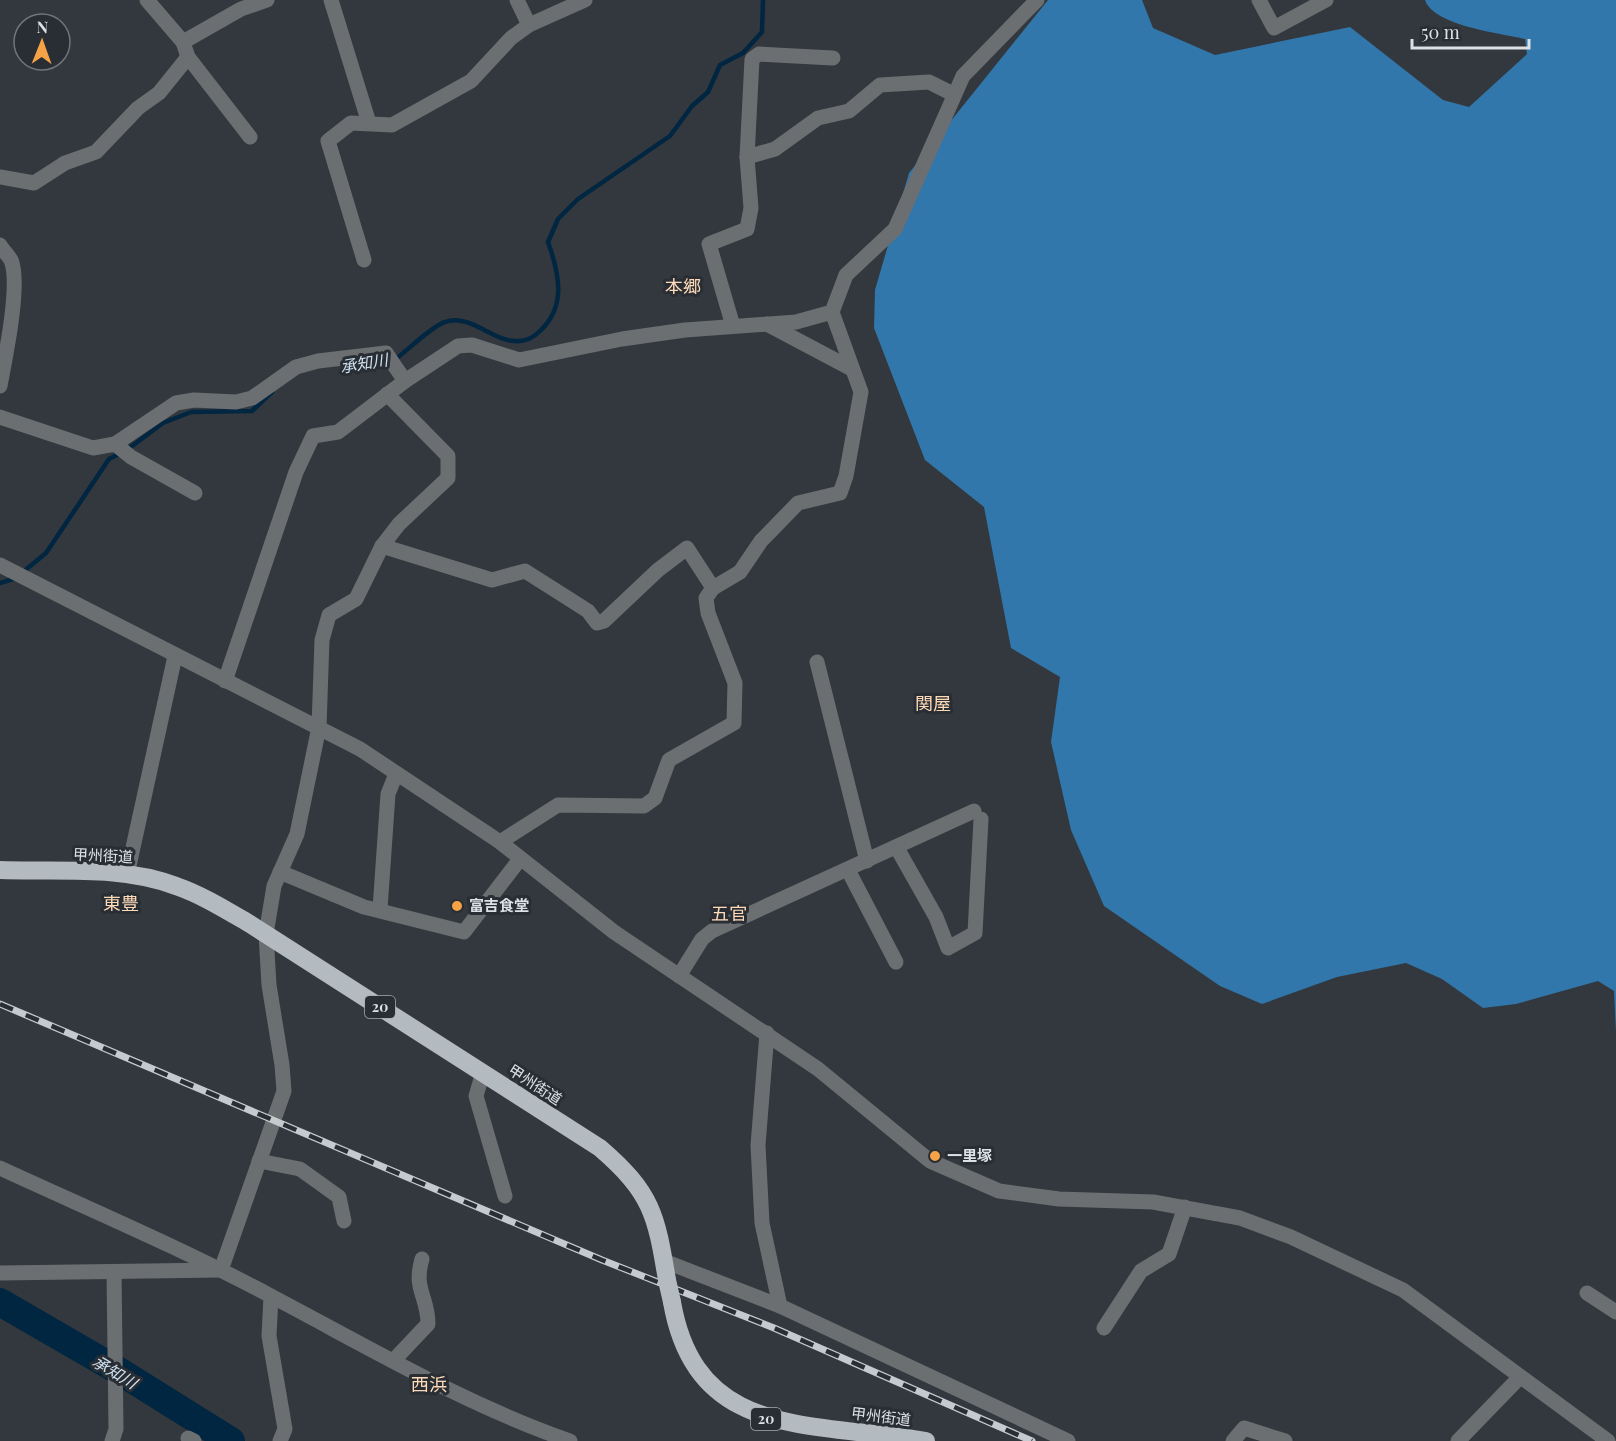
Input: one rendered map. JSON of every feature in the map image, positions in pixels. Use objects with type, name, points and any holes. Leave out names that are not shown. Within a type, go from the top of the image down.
[{"type":"highway","name":"甲州街道","points":[[0,870],[142,877],[183,888],[266,934],[600,1148],[625,1170],[642,1190],[652,1210],[676,1327],[695,1372],[710,1389],[727,1402],[770,1420],[926,1441]]},
{"type":"street","points":[[147,0],[183,42],[188,57],[250,137]]},
{"type":"street","points":[[183,42],[241,9],[267,0]]},
{"type":"street","points":[[331,0],[369,123]]},
{"type":"street","points":[[517,0],[529,25]]},
{"type":"street","points":[[364,260],[328,141],[351,123],[392,125],[471,81],[512,38],[529,25],[585,0]]},
{"type":"street","points":[[500,842],[558,805],[644,806],[655,798],[669,760],[734,723],[735,683],[708,614],[706,598],[713,588],[740,572],[761,541],[798,503],[840,493],[846,476],[861,392],[832,312],[846,275],[896,229],[953,94],[963,76],[1037,0]]},
{"type":"street","points":[[1259,0],[1274,28],[1326,0]]},
{"type":"street","points":[[733,326],[709,244],[747,229],[751,208],[747,157],[752,59],[759,54],[833,58]]},
{"type":"street","points":[[0,177],[34,183],[65,163],[96,152],[138,108],[159,93],[188,57]]},
{"type":"street","points":[[747,157],[775,149],[818,118],[849,111],[880,85],[929,82],[953,94]]},
{"type":"street","points":[[0,245],[11,261],[13,282],[9,334],[0,386]]},
{"type":"street","points":[[225,681],[296,472],[313,436],[338,432],[405,381],[458,346],[472,345],[519,360],[622,339],[796,321],[832,312]]},
{"type":"street","points":[[767,324],[852,369]]},
{"type":"street","points":[[122,450],[176,403],[194,400],[236,402],[252,398],[296,367],[318,361],[380,353],[391,361],[405,381]]},
{"type":"street","points":[[221,1270],[284,1091],[269,984],[266,934],[274,886],[297,834],[319,727],[322,640],[329,615],[356,599],[382,546],[399,524],[448,478],[450,466],[448,456],[387,394]]},
{"type":"street","points":[[0,417],[93,448],[122,450],[195,493]]},
{"type":"street","points":[[382,546],[492,580],[525,571],[538,576],[588,611],[597,623],[604,621],[658,570],[687,548],[713,588]]},
{"type":"street","points":[[12,572],[279,710],[319,727],[360,749],[500,842],[614,932],[767,1033],[818,1070],[930,1161],[966,1179],[999,1191],[1033,1198],[1153,1202],[1185,1207],[1240,1218],[1291,1237],[1403,1290],[1608,1441]]},
{"type":"street","points":[[127,875],[175,656]]},
{"type":"street","points":[[817,662],[867,861]]},
{"type":"street","points":[[380,909],[388,794],[396,774]]},
{"type":"street","points":[[679,976],[702,939],[712,931],[867,861],[897,848],[977,815],[975,933],[948,948],[936,917],[897,848]]},
{"type":"street","points":[[280,872],[364,907],[380,909],[464,932],[520,859]]},
{"type":"street","points":[[848,870],[896,962]]},
{"type":"street","points":[[767,1033],[758,1144],[762,1223],[780,1305]]},
{"type":"street","points":[[483,1072],[476,1096],[505,1196]]},
{"type":"street","points":[[259,1161],[300,1169],[339,1197],[344,1221]]},
{"type":"street","points":[[0,1168],[221,1270],[534,1435],[570,1441]]},
{"type":"street","points":[[1104,1328],[1141,1271],[1169,1254],[1185,1207]]},
{"type":"street","points":[[393,1362],[428,1324],[428,1314],[417,1277],[422,1259]]},
{"type":"street","points":[[664,1261],[780,1305],[1068,1441]]},
{"type":"street","points":[[0,1273],[221,1270]]},
{"type":"street","points":[[112,1441],[116,1430],[114,1272]]},
{"type":"street","points":[[1587,1293],[1616,1311]]},
{"type":"street","points":[[271,1296],[269,1336],[285,1429],[280,1441]]},
{"type":"street","points":[[1458,1441],[1520,1377]]},
{"type":"street","points":[[1233,1441],[1244,1428],[1285,1441]]},
{"type":"shaded area","points":[[1048,0],[1142,0],[1153,28],[1215,55],[1350,27],[1443,100],[1469,107],[1527,54],[1525,39],[1454,22],[1431,9],[1425,0],[1616,0],[1616,1032],[1614,991],[1598,981],[1516,1004],[1483,1008],[1442,979],[1406,963],[1337,977],[1262,1004],[1220,986],[1104,906],[1071,830],[1051,742],[1060,677],[1011,648],[984,507],[925,460],[874,328],[875,290],[909,173]]},
{"type":"waterway","name":"承知川","points":[[393,359],[440,324],[454,320],[472,324],[507,340],[523,341],[535,336],[549,321],[557,300],[557,277],[548,242],[558,219],[578,199],[670,136],[692,106],[708,92],[720,65],[743,53],[762,32],[763,0]]},
{"type":"waterway","name":"承知川","points":[[128,449],[163,423],[191,412],[252,411],[272,392]]},
{"type":"waterway","name":"承知川","points":[[23,572],[46,553],[109,459],[121,453]]},
{"type":"waterway","name":"承知川","points":[[0,583],[16,578]]},
{"type":"waterway","name":"承知川","points":[[0,1302],[119,1371],[231,1441]]},
{"type":"railway","points":[[0,1004],[602,1260],[774,1328],[1032,1441]]},
{"type":"place","name":"富吉食堂","points":[[457,906]]},
{"type":"place","name":"一里塚","points":[[935,1156]]},
{"type":"district","name":"本郷","points":[[683,287]]},
{"type":"district","name":"関屋","points":[[933,704]]},
{"type":"district","name":"東豊","points":[[121,904]]},
{"type":"district","name":"五官","points":[[729,914]]},
{"type":"district","name":"西浜","points":[[429,1385]]}]
